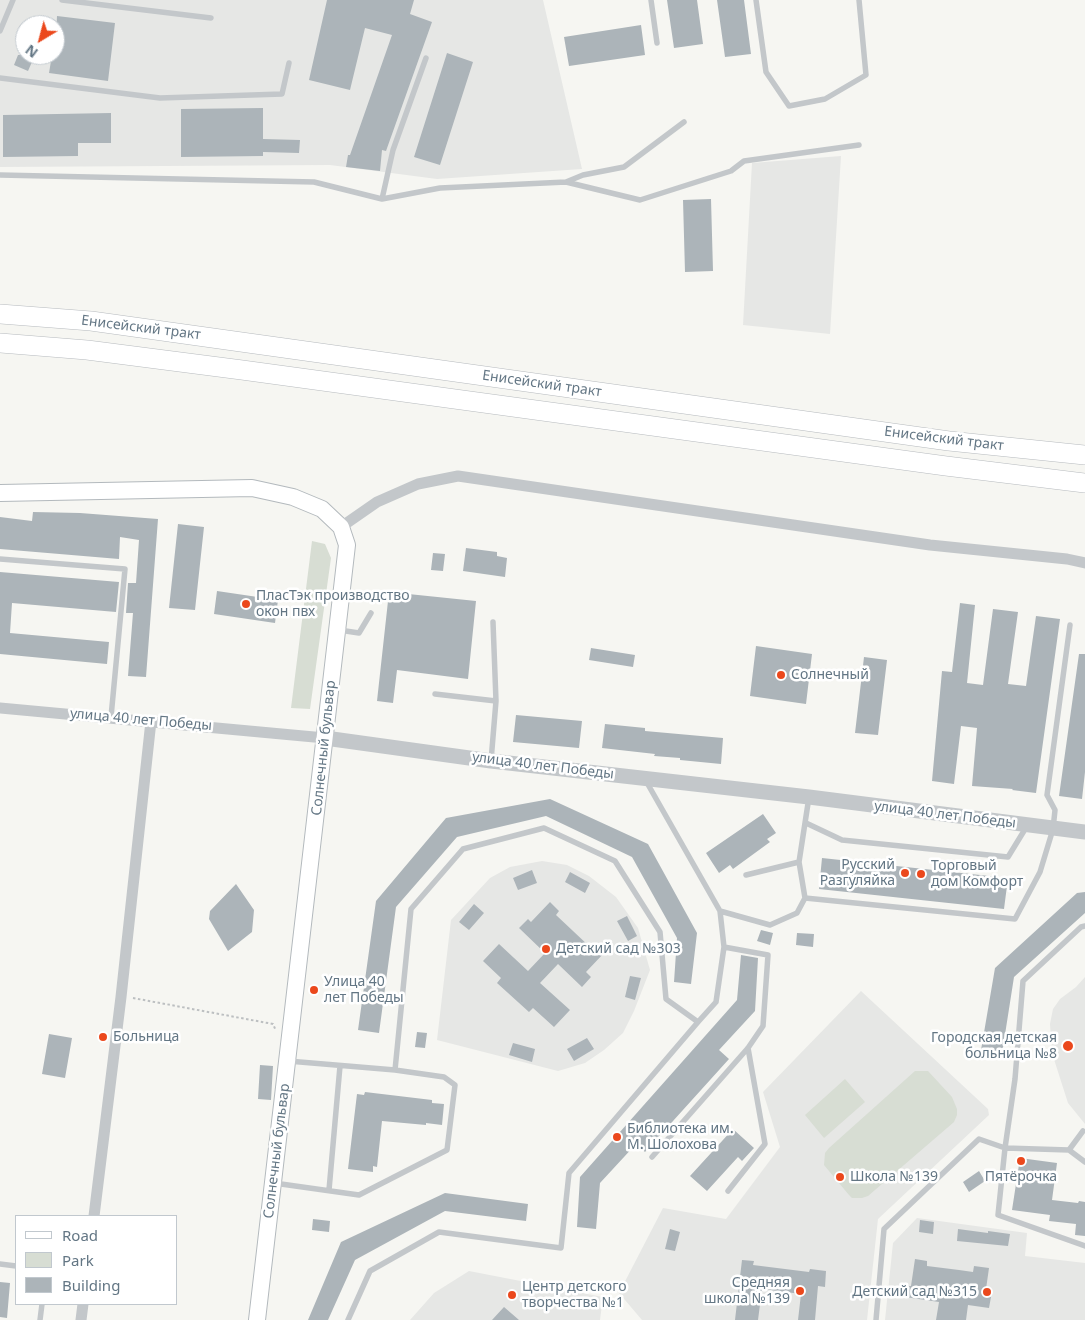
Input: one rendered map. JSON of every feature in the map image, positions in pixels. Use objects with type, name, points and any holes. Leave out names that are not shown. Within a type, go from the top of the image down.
[{"type":"main road","name":"Енисейский тракт","points":[[0,314],[91,321],[949,441],[1085,455]]},
{"type":"main road","name":"Енисейский тракт","points":[[0,343],[87,350],[252,371],[936,465],[1085,482]]},
{"type":"main road","points":[[0,493],[252,488],[293,496],[322,508],[341,527]]},
{"type":"main road","name":"Солнечный бульвар","points":[[257,1320],[347,545],[341,527]]},
{"type":"street","points":[[341,527],[385,498],[418,484],[458,476],[930,545],[1085,563]]},
{"type":"street","name":"улица 40 лет Победы","points":[[0,708],[325,738],[1085,832]]},
{"type":"street","points":[[94,1215],[121,996],[151,721]]},
{"type":"street","points":[[82,1320],[83,1305]]},
{"type":"lane","points":[[0,31],[13,0]]},
{"type":"lane","points":[[62,0],[211,18]]},
{"type":"lane","points":[[651,0],[658,43]]},
{"type":"lane","points":[[756,0],[766,72],[789,106],[825,100],[866,75],[859,0]]},
{"type":"lane","points":[[382,199],[393,150],[426,58]]},
{"type":"lane","points":[[0,78],[160,98],[282,94],[289,63]]},
{"type":"lane","points":[[566,182],[583,175],[624,168],[684,122]]},
{"type":"lane","points":[[0,175],[314,182],[382,199],[440,188],[566,182],[640,200],[731,171],[744,161],[859,145]]},
{"type":"lane","points":[[0,559],[125,569],[111,717]]},
{"type":"lane","points":[[337,630],[359,633],[371,614]]},
{"type":"lane","points":[[491,760],[496,701],[493,622]]},
{"type":"lane","points":[[805,898],[1015,919],[1040,872],[1052,829],[1055,810],[1047,795],[1070,625]]},
{"type":"lane","points":[[435,694],[496,701]]},
{"type":"lane","points":[[348,1320],[370,1271],[439,1232],[561,1248],[569,1173],[716,1002],[724,947],[720,911],[645,778]]},
{"type":"lane","points":[[720,911],[770,925],[797,913],[805,898],[799,862],[810,797]]},
{"type":"lane","points":[[806,823],[842,840],[1008,857],[1028,825]]},
{"type":"lane","points":[[395,1070],[410,909],[463,849],[544,828],[616,861],[660,932],[666,999],[698,1022]]},
{"type":"lane","points":[[746,875],[799,862]]},
{"type":"lane","points":[[1085,926],[1081,927],[1023,981],[1015,1080],[998,1215],[1085,1246]]},
{"type":"lane","points":[[652,1157],[748,1048],[763,1026],[768,955],[724,947]]},
{"type":"lane","points":[[728,1191],[765,1144],[748,1048]]},
{"type":"lane","points":[[272,1182],[360,1195],[447,1150],[455,1085],[444,1077],[395,1070],[288,1061]]},
{"type":"lane","points":[[329,1190],[340,1066]]},
{"type":"lane","points":[[1070,1150],[1083,1131]]},
{"type":"lane","points":[[876,1320],[884,1229],[980,1139],[1005,1148],[1070,1150],[1085,1162]]},
{"type":"lane","points":[[0,1264],[15,1266]]},
{"type":"lane","points":[[40,1320],[42,1305]]},
{"type":"path","points":[[133,998],[273,1024],[276,1032]]},
{"type":"shaded area","points":[[0,0],[543,0],[582,169],[437,179],[330,165],[0,167]]},
{"type":"shaded area","points":[[841,156],[830,334],[743,325],[752,163]]},
{"type":"shaded area","name":"Детский сад №303","points":[[542,861],[567,865],[589,876],[616,897],[638,928],[650,970],[623,1033],[604,1050],[585,1063],[558,1071],[437,1040],[451,920],[490,878],[510,867]]},
{"type":"shaded area","name":"Городская детская больница №8","points":[[1085,977],[1085,1124],[1068,1103],[1052,1053],[1050,1024],[1053,1009],[1060,999],[1076,987]]},
{"type":"shaded area","name":"Школа №139","points":[[861,991],[988,1109],[989,1115],[878,1219],[867,1320],[642,1320],[619,1293],[663,1208],[726,1219],[780,1147],[763,1092]]},
{"type":"shaded area","name":"Детский сад №315","points":[[917,1218],[1027,1233],[1025,1256],[1085,1263],[1085,1320],[885,1320],[893,1243]]},
{"type":"shaded area","name":"Центр детского творчества №1","points":[[469,1271],[603,1297],[600,1320],[410,1320],[434,1293]]},
{"type":"green space","points":[[312,541],[325,544],[331,558],[310,709],[291,708]]},
{"type":"green space","points":[[915,1071],[928,1071],[952,1097],[957,1109],[954,1122],[868,1196],[852,1198],[824,1165],[825,1153]]},
{"type":"green space","points":[[845,1079],[865,1102],[824,1138],[805,1115]]},
{"type":"building","points":[[327,0],[414,0],[410,14],[432,22],[386,151],[382,150],[380,171],[346,167],[348,155],[350,155],[392,35],[365,28],[350,90],[309,80]]},
{"type":"building","points":[[667,0],[697,0],[703,44],[674,48]]},
{"type":"building","points":[[717,0],[744,0],[751,54],[725,57]]},
{"type":"building","points":[[65,17],[115,23],[108,81],[49,73],[50,65],[65,65]]},
{"type":"building","points":[[641,25],[645,55],[569,66],[564,37]]},
{"type":"building","points":[[447,53],[473,62],[440,165],[414,157]]},
{"type":"building","points":[[15,62],[15,65],[31,65],[28,71],[14,65]]},
{"type":"building","points":[[263,108],[263,139],[300,140],[299,153],[263,152],[263,156],[181,157],[181,109]]},
{"type":"building","points":[[111,113],[111,143],[78,143],[78,156],[3,157],[3,115]]},
{"type":"building","points":[[711,199],[713,271],[685,272],[683,200]]},
{"type":"building","points":[[33,512],[80,513],[158,519],[146,677],[128,676],[133,613],[126,613],[128,583],[136,583],[139,540],[120,537],[119,559],[0,549],[0,517],[32,521]]},
{"type":"building","points":[[178,524],[204,527],[195,610],[169,608]]},
{"type":"building","points":[[466,548],[497,552],[497,556],[507,558],[505,577],[463,571]]},
{"type":"building","points":[[433,553],[445,554],[443,571],[431,570]]},
{"type":"building","points":[[0,572],[119,582],[116,612],[12,603],[10,633],[109,642],[107,664],[0,654]]},
{"type":"building","points":[[217,591],[278,600],[275,623],[214,614]]},
{"type":"building","points":[[389,592],[476,601],[468,679],[397,670],[393,703],[377,701]]},
{"type":"building","points":[[960,603],[975,605],[967,683],[983,685],[993,609],[1018,612],[1008,684],[1026,686],[1036,616],[1060,619],[1036,793],[972,786],[977,728],[961,726],[954,784],[932,781],[942,671],[952,672]]},
{"type":"building","name":"Солнечный","points":[[756,646],[812,654],[806,704],[750,696]]},
{"type":"building","points":[[591,648],[635,655],[633,667],[589,660]]},
{"type":"building","points":[[1079,654],[1085,654],[1085,772],[1082,799],[1059,796]]},
{"type":"building","points":[[864,657],[887,660],[878,735],[855,733]]},
{"type":"building","points":[[516,715],[582,721],[579,748],[513,742]]},
{"type":"building","points":[[605,724],[645,728],[645,731],[723,738],[721,764],[602,748]]},
{"type":"building","points":[[550,799],[648,844],[697,933],[691,984],[674,982],[677,938],[632,857],[546,816],[457,837],[396,907],[379,1033],[358,1030],[376,901],[446,818]]},
{"type":"building","points":[[763,814],[776,833],[767,839],[770,842],[733,869],[730,865],[719,873],[706,853]]},
{"type":"building","points":[[822,858],[1008,878],[1004,909],[819,889]]},
{"type":"building","points":[[532,870],[537,883],[518,890],[513,878]]},
{"type":"building","points":[[570,872],[590,883],[585,893],[565,882]]},
{"type":"building","points":[[236,884],[254,910],[252,932],[228,951],[209,919],[210,911]]},
{"type":"building","points":[[1085,892],[1085,913],[1014,977],[1001,1060],[980,1056],[995,968],[1077,893]]},
{"type":"building","points":[[550,902],[559,911],[556,915],[590,947],[593,944],[604,953],[586,972],[591,977],[582,987],[558,964],[540,983],[570,1010],[554,1027],[533,1008],[529,1012],[497,983],[501,978],[483,961],[499,944],[528,971],[545,953],[519,928],[528,919],[531,922]]},
{"type":"building","points":[[474,904],[484,913],[469,930],[459,922]]},
{"type":"building","points":[[627,916],[637,936],[628,941],[617,921]]},
{"type":"building","points":[[761,930],[773,933],[770,945],[757,941]]},
{"type":"building","points":[[797,933],[814,934],[813,947],[796,945]]},
{"type":"building","points":[[741,955],[758,958],[755,1011],[719,1050],[729,1059],[645,1152],[636,1144],[600,1183],[596,1229],[577,1227],[580,1177],[737,1000]]},
{"type":"building","points":[[630,976],[641,978],[635,1000],[625,997]]},
{"type":"building","points":[[417,1032],[427,1033],[425,1048],[415,1047]]},
{"type":"building","points":[[49,1034],[72,1038],[65,1078],[42,1074]]},
{"type":"building","points":[[587,1038],[594,1049],[574,1061],[567,1049]]},
{"type":"building","points":[[513,1043],[535,1049],[532,1062],[509,1055]]},
{"type":"building","points":[[260,1065],[273,1066],[271,1100],[258,1099]]},
{"type":"building","points":[[365,1092],[432,1100],[432,1103],[444,1104],[442,1125],[382,1121],[377,1167],[373,1166],[373,1172],[348,1169],[357,1094],[364,1095]]},
{"type":"building","points":[[733,1129],[754,1148],[742,1161],[738,1157],[707,1191],[690,1176]]},
{"type":"building","points":[[1020,1158],[1057,1163],[1052,1200],[1085,1202],[1085,1236],[1075,1235],[1076,1224],[1049,1221],[1050,1215],[1012,1210]]},
{"type":"building","points":[[979,1171],[985,1181],[969,1192],[963,1182]]},
{"type":"building","points":[[445,1193],[528,1204],[526,1221],[445,1211],[355,1260],[328,1320],[308,1320],[341,1242]]},
{"type":"building","points":[[313,1219],[330,1221],[329,1232],[312,1230]]},
{"type":"building","points":[[920,1220],[934,1222],[933,1234],[919,1232]]},
{"type":"building","points":[[670,1229],[680,1232],[675,1251],[665,1249]]},
{"type":"building","points":[[958,1229],[1010,1234],[1008,1246],[957,1241]]},
{"type":"building","points":[[915,1259],[927,1261],[927,1266],[973,1272],[974,1266],[989,1268],[985,1296],[991,1297],[989,1308],[968,1305],[966,1320],[936,1320],[939,1302],[905,1297],[907,1286],[911,1286]]},
{"type":"building","name":"Средняя школа №139","points":[[742,1260],[754,1261],[753,1265],[809,1272],[810,1269],[826,1271],[825,1287],[818,1286],[815,1320],[798,1320],[801,1294],[762,1289],[758,1320],[735,1320]]},
{"type":"building","points":[[0,1282],[10,1283],[7,1318],[0,1317]]},
{"type":"building","name":"Центр детского творчества №1","points":[[504,1307],[519,1320],[492,1320]]},
{"type":"place","name":"ПласТэк производство окон пвх","points":[[246,604]]},
{"type":"place","name":"Солнечный","points":[[781,675]]},
{"type":"place","name":"Русский Разгуляйка","points":[[905,873]]},
{"type":"place","name":"Торговый дом Комфорт","points":[[921,874]]},
{"type":"place","name":"Детский сад №303","points":[[546,949]]},
{"type":"place","name":"Улица 40 лет Победы","points":[[314,990]]},
{"type":"place","name":"Больница","points":[[103,1037]]},
{"type":"place","name":"Городская детская больница №8","points":[[1068,1046]]},
{"type":"place","name":"Библиотека им. М. Шолохова","points":[[617,1137]]},
{"type":"place","name":"Пятёрочка","points":[[1021,1161]]},
{"type":"place","name":"Школа №139","points":[[840,1177]]},
{"type":"place","name":"Средняя школа №139","points":[[800,1291]]},
{"type":"place","name":"Детский сад №315","points":[[987,1292]]},
{"type":"place","name":"Центр детского творчества №1","points":[[512,1295]]}]
